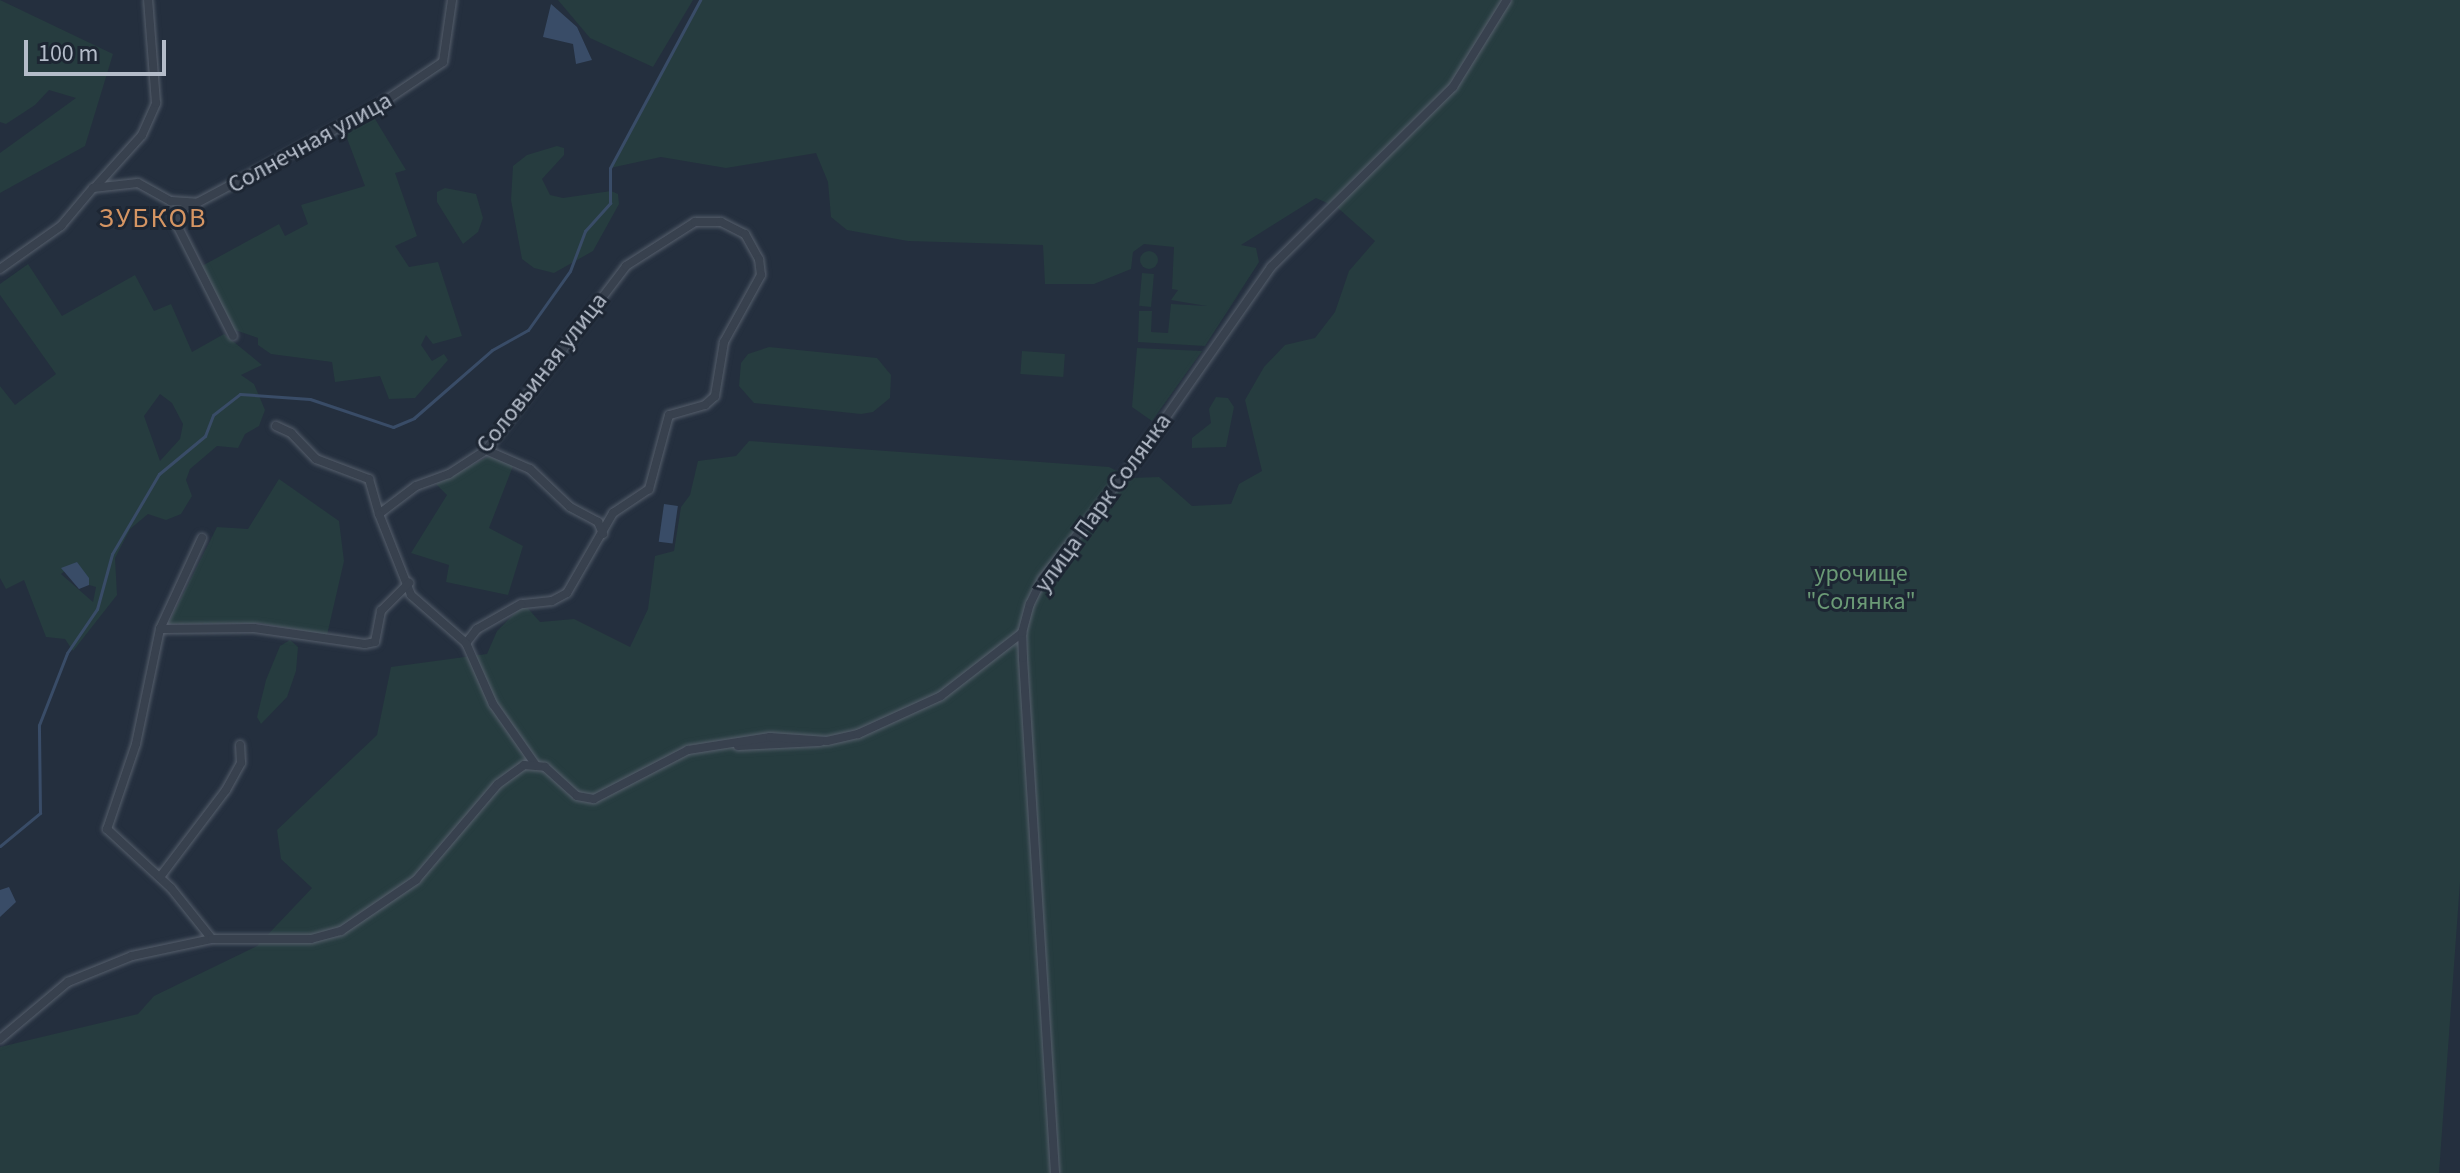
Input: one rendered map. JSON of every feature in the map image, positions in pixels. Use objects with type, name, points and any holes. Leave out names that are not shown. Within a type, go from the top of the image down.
[{"type":"street","points":[[0,269],[61,226],[142,135],[156,103],[148,0]]},
{"type":"street","name":"Солнечная улица","points":[[187,206],[213,197],[436,69],[445,57],[452,0]]},
{"type":"street","name":"улица Парк Солянка","points":[[1055,1173],[1022,633],[1042,579],[1136,460],[1271,267],[1453,87],[1507,0]]},
{"type":"street","points":[[93,188],[138,183],[187,206],[175,217],[178,227],[233,336]]},
{"type":"street","name":"Соловьиная улица","points":[[379,514],[416,486],[449,474],[486,450],[626,266],[695,222],[721,222],[745,234],[761,267],[756,290],[724,342],[715,396],[705,405],[674,411],[663,426],[653,481],[643,495],[613,513],[603,535]]},
{"type":"street","points":[[276,426],[291,433],[316,459],[369,479],[379,514],[409,583],[411,595],[466,643],[493,704],[535,764],[545,767],[577,796],[594,799],[668,758],[770,737],[827,741],[915,711],[971,675],[1022,633]]},
{"type":"street","points":[[466,643],[477,629],[521,604],[561,598],[603,535],[598,522],[570,507],[530,469],[486,450]]},
{"type":"street","points":[[202,538],[160,629],[136,744],[107,829],[160,877],[212,939]]},
{"type":"street","points":[[160,629],[254,628],[365,644],[375,642],[381,611],[409,583]]},
{"type":"street","points":[[160,877],[226,790],[241,763],[240,745]]},
{"type":"street","points":[[0,1039],[47,995],[98,968],[212,939],[299,940],[341,931],[416,880],[498,784],[535,764]]},
{"type":"green space","points":[[0,0],[113,54],[85,146],[0,193],[0,153],[76,98],[49,90],[35,105],[6,124],[0,122]]},
{"type":"green space","points":[[558,0],[693,0],[653,67],[590,38]]},
{"type":"green space","name":"урочище \"Солянка\"","points":[[700,0],[2460,0],[2460,882],[2439,1173],[0,1173],[0,1047],[138,1014],[154,996],[257,946],[312,888],[281,859],[277,830],[377,735],[391,667],[487,654],[497,631],[524,604],[540,622],[574,619],[630,647],[648,609],[655,556],[674,551],[681,507],[690,495],[698,461],[736,456],[749,441],[1109,467],[1131,478],[1159,477],[1192,506],[1231,504],[1239,484],[1262,471],[1245,400],[1264,367],[1285,345],[1315,338],[1335,312],[1349,271],[1375,241],[1338,208],[1316,198],[1241,245],[1256,248],[1259,262],[1205,346],[1138,342],[1139,311],[1152,311],[1151,332],[1168,333],[1171,304],[1207,306],[1171,300],[1178,290],[1172,289],[1174,247],[1144,244],[1133,252],[1131,269],[1094,284],[1045,284],[1043,245],[908,241],[847,230],[831,217],[828,182],[816,153],[726,168],[661,157],[610,168]]},
{"type":"green space","points":[[375,119],[406,170],[395,173],[417,236],[395,246],[409,267],[438,262],[462,336],[433,344],[426,335],[421,345],[432,361],[444,354],[448,360],[415,398],[389,399],[380,376],[335,382],[332,362],[271,354],[258,345],[258,338],[232,329],[202,266],[279,224],[285,236],[308,224],[301,205],[365,186],[345,133]]},
{"type":"green space","points":[[557,146],[564,148],[564,155],[542,179],[550,195],[563,198],[611,191],[618,194],[619,204],[593,251],[554,273],[534,268],[522,259],[511,200],[513,166],[527,155]]},
{"type":"green space","points":[[445,188],[476,194],[483,218],[478,232],[463,244],[437,202],[437,192]]},
{"type":"green space","points":[[1149,251],[1158,260],[1149,269],[1140,260]]},
{"type":"green space","points":[[28,264],[62,316],[135,275],[154,311],[171,304],[192,352],[224,334],[262,365],[241,375],[254,384],[265,410],[259,426],[245,434],[238,448],[217,446],[190,469],[186,480],[192,496],[181,514],[166,520],[148,514],[130,529],[115,558],[117,595],[73,651],[65,639],[46,637],[24,580],[6,589],[0,578],[0,386],[15,405],[56,374],[0,295],[0,284]],"holes":[[[160,394],[172,403],[183,424],[180,439],[160,461],[144,416]],[[77,562],[89,585],[96,587],[93,602],[61,574]]]},
{"type":"green space","points":[[1142,273],[1154,274],[1151,307],[1139,306]]},
{"type":"green space","points":[[769,347],[877,358],[891,375],[890,398],[873,412],[861,414],[754,403],[739,386],[741,363],[748,354]]},
{"type":"green space","points":[[1137,348],[1202,351],[1152,421],[1132,407]]},
{"type":"green space","points":[[1022,351],[1065,354],[1063,377],[1020,374]]},
{"type":"green space","points":[[1216,397],[1228,398],[1234,407],[1226,447],[1192,448],[1192,438],[1211,423],[1209,409]]},
{"type":"green space","points":[[489,456],[513,466],[489,528],[523,546],[508,595],[446,582],[449,565],[411,553],[447,495],[436,484]]},
{"type":"green space","points":[[279,479],[339,521],[344,561],[327,635],[260,623],[168,624],[217,527],[248,529]]},
{"type":"green space","points":[[290,640],[298,647],[296,671],[287,697],[261,724],[257,717],[266,680],[280,646]]},
{"type":"water","points":[[551,4],[577,27],[592,60],[576,64],[573,44],[543,37]]},
{"type":"water","points":[[664,504],[678,506],[673,544],[659,542]]},
{"type":"water","points":[[77,562],[89,578],[89,585],[79,589],[61,568]]},
{"type":"water","points":[[9,887],[16,902],[0,917],[0,890]]},
{"type":"waterway","points":[[0,846],[40,813],[39,725],[67,653],[97,609],[112,554],[159,474],[205,436],[213,415],[240,394],[310,399],[393,427],[414,418],[492,350],[528,330],[570,271],[585,231],[610,203],[610,168],[700,0]]},
{"type":"district","name":"ЗУБКОВ","points":[[153,218]]}]
